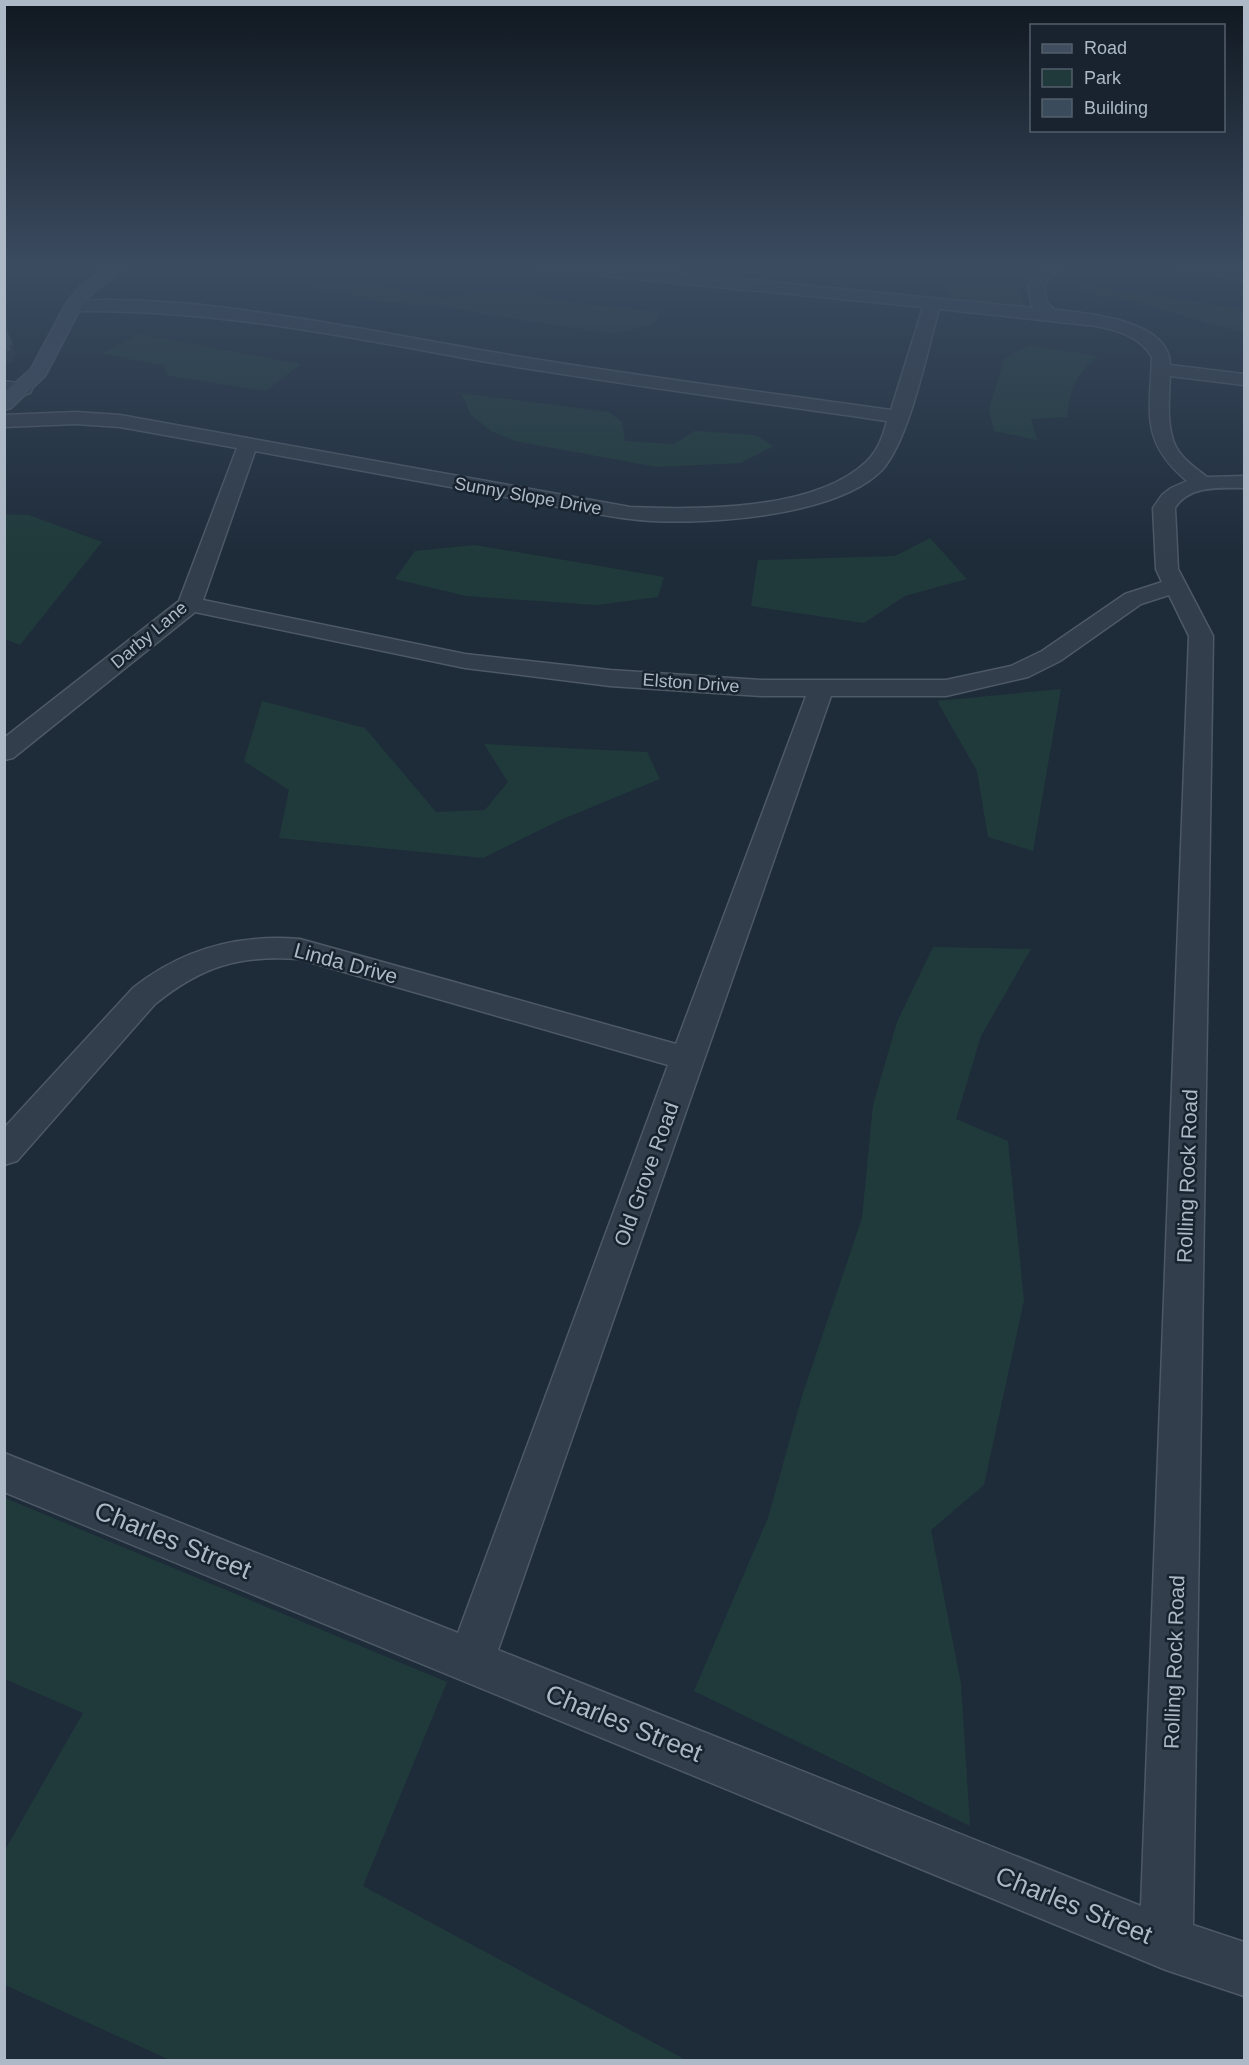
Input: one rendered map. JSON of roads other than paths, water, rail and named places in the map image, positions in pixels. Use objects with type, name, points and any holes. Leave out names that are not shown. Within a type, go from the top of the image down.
[{"type":"main road","points":[[4,404],[14,388],[39,372],[45,360]]},
{"type":"street","points":[[510,360],[898,417]]},
{"type":"street","name":"Sunny Slope Drive","points":[[4,420],[76,418],[120,421],[606,510],[655,515],[705,515],[776,507],[817,496],[864,473],[883,456],[891,441],[915,360]]},
{"type":"street","points":[[1161,360],[1162,432],[1165,446],[1175,459],[1203,484]]},
{"type":"street","points":[[1161,370],[1245,379]]},
{"type":"street","name":"Darby Lane","points":[[4,752],[190,604],[248,444]]},
{"type":"street","name":"Rolling Rock Road","points":[[1166,1943],[1201,636],[1167,569],[1164,507],[1168,499],[1183,489],[1203,484],[1245,482]]},
{"type":"street","name":"Elston Drive","points":[[190,604],[465,661],[610,678],[760,688],[946,688],[1019,672],[1051,656],[1133,599],[1174,586]]},
{"type":"street","name":"Old Grove Road","points":[[471,1661],[821,688]]},
{"type":"street","name":"Linda Drive","points":[[4,1152],[144,996],[161,981],[203,958],[252,947],[300,949],[688,1059]]},
{"type":"street","name":"Charles Street","points":[[4,1472],[1166,1943],[1245,1969]]}]
